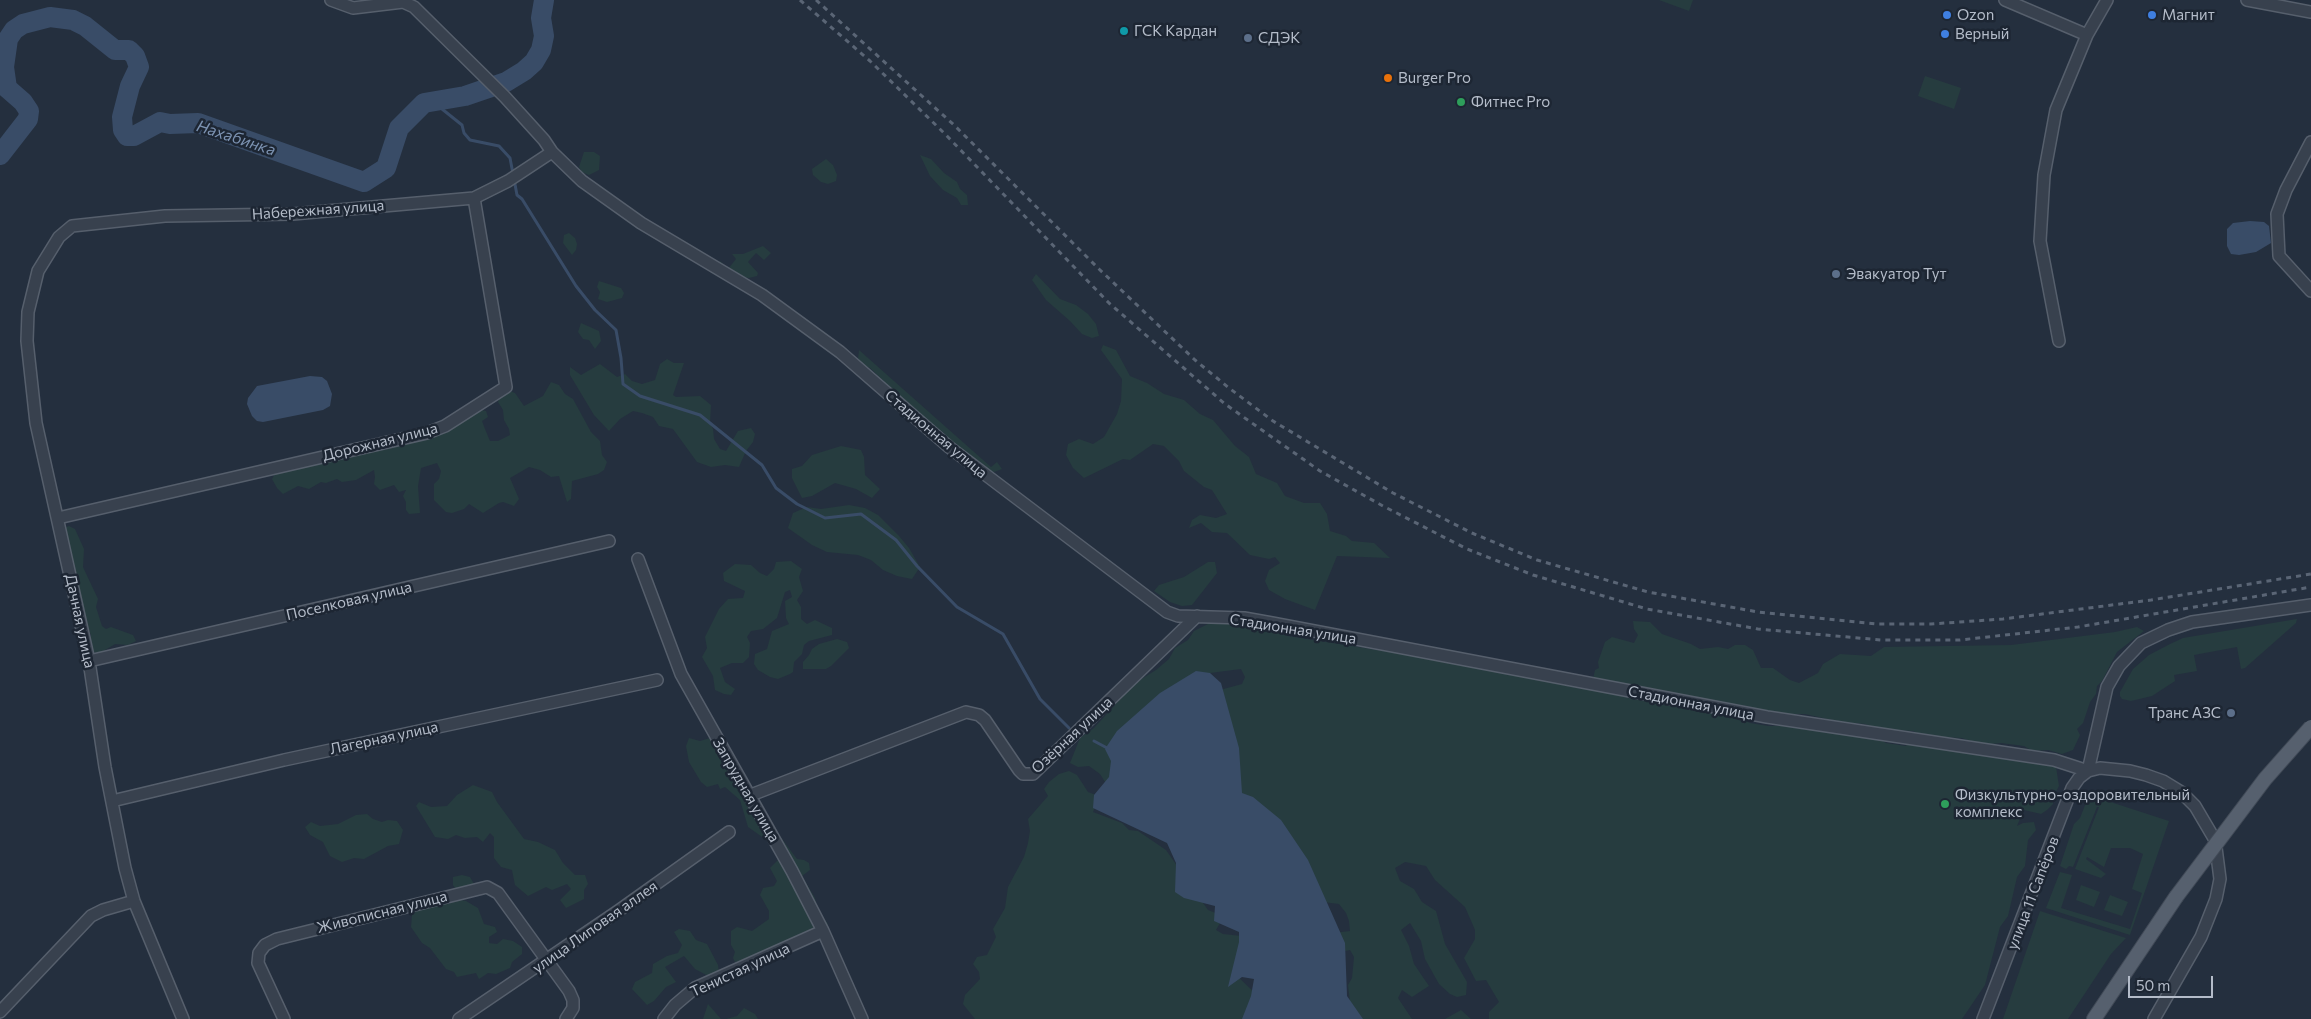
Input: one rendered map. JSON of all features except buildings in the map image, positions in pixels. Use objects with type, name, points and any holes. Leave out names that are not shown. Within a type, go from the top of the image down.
[{"type":"main road","points":[[2094,1019],[2176,897],[2266,779],[2311,727]]},
{"type":"street","points":[[331,0],[353,8],[403,2],[415,3]]},
{"type":"street","points":[[2004,0],[2087,35]]},
{"type":"street","points":[[2058,341],[2040,241],[2044,175],[2056,110],[2087,35],[2108,0]]},
{"type":"street","points":[[2247,0],[2311,12]]},
{"type":"street","name":"Стадионная улица","points":[[415,3],[505,97],[544,140],[552,152],[602,197],[675,244],[762,295],[840,352],[949,447],[1155,605],[1178,616],[1244,618],[1272,622],[1767,717],[2054,760],[2088,771]]},
{"type":"street","points":[[2311,142],[2286,190],[2277,214],[2279,256],[2311,291]]},
{"type":"street","name":"Набережная улица","points":[[72,226],[165,216],[293,214],[474,198],[508,181],[552,152]]},
{"type":"street","name":"Дорожная улица","points":[[58,518],[426,433],[445,426],[506,387],[474,198]]},
{"type":"street","name":"Дачная улица","points":[[72,226],[60,237],[38,271],[28,312],[27,341],[36,423],[89,661],[117,833],[134,901],[183,1019]]},
{"type":"street","name":"Поселковая улица","points":[[89,661],[609,541]]},
{"type":"street","name":"Запрудная улица","points":[[638,559],[680,674],[751,795],[823,931],[862,1019]]},
{"type":"street","points":[[2154,1019],[2200,937],[2216,899],[2220,880],[2219,861],[2215,840],[2195,806],[2181,792],[2163,781],[2116,769],[2100,768],[2088,771],[2107,687],[2119,666],[2141,643],[2168,630],[2192,622],[2311,605]]},
{"type":"street","name":"Озёрная улица","points":[[751,795],[966,712],[979,715],[985,720],[1019,770],[1023,774],[1033,774],[1198,616]]},
{"type":"street","name":"Лагерная улица","points":[[112,801],[284,760],[657,680]]},
{"type":"street","name":"улица 11 Сапёров","points":[[1983,1019],[2072,788],[2079,778],[2088,771]]},
{"type":"street","name":"улица Липовая аллея","points":[[459,1019],[547,960],[729,832]]},
{"type":"street","name":"Живописная улица","points":[[284,1019],[258,963],[259,953],[265,945],[277,939],[480,887],[487,887],[498,893],[547,960]]},
{"type":"street","points":[[0,1012],[91,916],[103,910],[134,901]]},
{"type":"street","name":"Тенистая улица","points":[[664,1019],[675,1005],[695,988],[823,931]]},
{"type":"street","points":[[547,960],[569,991],[573,1000],[572,1008],[566,1019]]},
{"type":"street","points":[[1990,1019],[1994,994]]},
{"type":"green space","points":[[1659,0],[1693,0],[1689,11]]},
{"type":"green space","points":[[1925,76],[1961,88],[1954,109],[1918,96]]},
{"type":"green space","points":[[584,152],[594,152],[600,156],[599,170],[589,175],[582,172],[579,167]]},
{"type":"green space","points":[[920,155],[931,159],[944,173],[957,182],[960,189],[967,195],[968,205],[961,205],[957,198],[943,190],[930,176]]},
{"type":"green space","points":[[826,159],[833,165],[837,175],[836,181],[828,184],[821,182],[813,175],[812,169]]},
{"type":"green space","points":[[569,233],[575,238],[577,244],[576,250],[572,255],[563,243],[564,235]]},
{"type":"green space","points":[[763,246],[771,253],[764,260],[756,253],[748,262],[758,273],[757,276],[741,277],[720,265],[720,261],[728,269],[736,259],[732,254],[743,254]]},
{"type":"green space","points":[[1036,274],[1060,299],[1076,305],[1088,314],[1096,324],[1099,336],[1092,338],[1082,334],[1046,300],[1032,280]]},
{"type":"green space","points":[[599,281],[621,288],[624,293],[622,298],[607,302],[598,299],[600,292],[597,287]]},
{"type":"green space","points":[[581,323],[599,331],[601,341],[595,349],[589,340],[583,339],[578,332]]},
{"type":"green space","points":[[1103,345],[1116,350],[1130,376],[1147,383],[1164,394],[1184,400],[1200,414],[1213,420],[1235,446],[1249,457],[1256,474],[1277,483],[1285,496],[1304,503],[1320,503],[1327,514],[1330,531],[1346,536],[1352,541],[1374,543],[1390,558],[1337,556],[1315,610],[1285,599],[1269,590],[1265,581],[1269,570],[1280,563],[1275,557],[1269,559],[1250,555],[1227,533],[1212,532],[1201,523],[1189,528],[1192,520],[1200,515],[1216,518],[1227,514],[1212,490],[1204,487],[1184,471],[1179,461],[1164,446],[1153,444],[1130,460],[1123,459],[1084,478],[1073,468],[1066,455],[1068,444],[1079,439],[1093,444],[1104,437],[1117,414],[1121,401],[1122,379],[1101,350]]},
{"type":"green space","points":[[859,350],[991,467],[997,462],[1002,469],[994,472],[987,470],[966,455],[943,432],[925,421],[922,415],[916,412],[870,368],[861,364],[858,359]]},
{"type":"green space","points":[[667,359],[674,363],[684,363],[673,395],[676,397],[700,396],[711,405],[710,423],[714,439],[720,449],[726,451],[738,431],[751,428],[755,434],[753,442],[746,451],[739,467],[725,465],[711,467],[697,462],[673,429],[659,426],[653,417],[642,413],[633,411],[620,419],[609,431],[594,415],[570,375],[570,367],[581,375],[600,364],[617,377],[625,374],[632,381],[642,384],[655,380],[660,364]]},
{"type":"green space","points":[[551,382],[559,385],[565,394],[573,399],[591,432],[600,441],[602,455],[607,462],[604,470],[598,474],[572,481],[571,499],[567,502],[559,476],[551,477],[540,470],[529,467],[510,478],[519,499],[514,506],[503,502],[483,513],[469,504],[464,509],[452,513],[446,512],[434,500],[434,484],[439,479],[441,471],[437,463],[421,468],[418,486],[420,513],[409,514],[406,510],[406,502],[403,496],[406,490],[399,492],[394,485],[380,490],[374,484],[374,470],[356,480],[342,482],[337,479],[326,483],[321,482],[309,489],[298,486],[283,494],[272,479],[276,472],[282,469],[292,470],[377,448],[385,450],[476,409],[486,411],[488,417],[482,421],[485,429],[490,441],[498,441],[510,435],[504,420],[503,410],[498,402],[500,396],[507,390],[515,393],[524,406],[543,396]]},
{"type":"green space","points":[[841,446],[861,450],[864,457],[865,475],[880,489],[872,498],[856,489],[835,483],[812,496],[802,498],[792,478],[792,469],[802,466],[812,455]]},
{"type":"green space","points":[[849,505],[865,508],[878,515],[899,536],[909,548],[920,567],[912,579],[897,576],[883,570],[871,560],[858,555],[827,552],[812,545],[788,528],[793,513],[807,507],[821,509]]},
{"type":"green space","points":[[69,526],[75,529],[84,549],[83,567],[98,599],[96,607],[102,626],[106,629],[111,627],[133,635],[136,641],[128,645],[115,644],[100,653],[92,652],[88,643],[91,635],[83,617],[84,609],[64,528]]},
{"type":"green space","points":[[791,561],[802,569],[799,577],[803,591],[797,600],[801,607],[801,619],[807,624],[815,620],[832,628],[832,635],[809,641],[804,645],[802,654],[794,662],[793,672],[790,674],[778,679],[758,670],[754,664],[755,654],[767,649],[772,631],[789,624],[786,618],[785,601],[792,597],[790,590],[785,592],[777,618],[763,629],[751,631],[747,637],[750,643],[749,657],[743,663],[732,663],[720,668],[725,682],[735,689],[731,695],[715,690],[713,676],[702,657],[707,648],[705,637],[719,609],[728,599],[743,598],[745,591],[724,581],[723,573],[735,564],[751,565],[767,576],[774,569],[776,562]]},
{"type":"green space","points":[[1208,562],[1215,562],[1217,573],[1192,605],[1182,606],[1170,602],[1154,591],[1159,585],[1184,577]]},
{"type":"green space","points":[[2297,619],[2296,623],[2245,668],[2241,669],[2237,647],[2194,655],[2197,671],[2174,675],[2175,681],[2152,696],[2131,701],[2122,699],[2120,696],[2120,692],[2133,669],[2149,655],[2183,638]]},
{"type":"green space","points":[[1633,621],[1650,622],[1662,634],[1700,649],[1718,647],[1728,649],[1735,645],[1745,645],[1753,650],[1761,668],[1773,668],[1790,680],[1799,683],[1818,673],[1823,664],[1840,654],[1871,656],[1884,647],[2011,645],[2115,632],[2137,627],[2144,631],[2117,652],[2102,681],[2097,686],[2096,694],[2090,702],[2083,723],[2077,729],[2080,735],[2073,750],[2062,754],[2048,750],[2032,751],[2024,746],[2001,743],[1982,745],[1962,738],[1923,736],[1913,731],[1877,729],[1865,724],[1841,722],[1805,714],[1769,714],[1747,706],[1705,699],[1677,697],[1668,692],[1593,679],[1595,670],[1599,668],[1598,662],[1605,642],[1612,637],[1634,643],[1638,635],[1634,629]]},
{"type":"green space","points":[[1208,624],[1244,624],[1263,630],[1277,630],[1288,636],[1530,674],[1545,681],[1582,689],[1594,688],[1722,708],[1750,723],[1768,726],[1808,730],[1824,726],[1873,735],[1886,743],[1906,746],[1907,741],[2046,761],[2056,767],[2059,786],[2053,797],[2053,804],[2047,810],[2041,814],[2024,810],[2017,826],[2023,823],[2034,822],[2036,830],[2028,840],[2025,866],[2017,877],[2008,916],[2000,927],[1985,985],[1962,1019],[1489,1019],[1489,1012],[1499,1002],[1486,980],[1476,981],[1464,958],[1475,939],[1475,930],[1465,907],[1435,880],[1426,866],[1405,862],[1395,868],[1400,881],[1414,889],[1422,902],[1436,911],[1445,944],[1467,982],[1466,995],[1457,997],[1450,994],[1439,984],[1425,959],[1421,941],[1410,923],[1401,930],[1409,946],[1414,964],[1429,986],[1412,997],[1402,990],[1398,998],[1412,1019],[1352,1019],[1348,985],[1352,978],[1354,957],[1350,950],[1340,952],[1333,933],[1350,931],[1346,913],[1339,904],[1323,902],[1244,807],[1220,690],[1242,684],[1245,677],[1241,669],[1210,673],[1193,681],[1107,785],[1100,774],[1089,766],[1078,767],[1070,763],[1080,738],[1094,728],[1135,683],[1169,659],[1175,648],[1188,640],[1194,631]]},
{"type":"green space","points":[[837,639],[847,642],[849,648],[831,666],[826,669],[803,669],[803,662],[812,649],[819,644]]},
{"type":"green space","points":[[689,738],[700,741],[710,738],[716,743],[717,753],[726,759],[767,826],[779,835],[797,859],[809,863],[810,870],[802,876],[815,898],[817,909],[828,924],[823,931],[735,962],[733,958],[735,952],[731,945],[731,931],[737,927],[752,931],[769,919],[769,911],[760,895],[763,888],[774,886],[777,881],[770,868],[778,860],[768,841],[748,827],[740,800],[725,787],[720,789],[718,784],[707,787],[701,782],[689,762],[686,746]]},
{"type":"green space","points":[[1069,771],[1077,775],[1088,792],[1096,795],[1098,799],[1093,812],[1122,823],[1129,830],[1138,831],[1166,850],[1208,910],[1218,914],[1221,921],[1216,930],[1223,934],[1242,936],[1237,976],[1255,993],[1249,1019],[975,1019],[963,1004],[965,995],[980,979],[979,972],[973,964],[977,957],[987,955],[996,937],[993,929],[1005,908],[1008,887],[1024,857],[1028,843],[1030,831],[1028,819],[1048,796],[1044,789],[1049,782],[1059,774]]},
{"type":"green space","points":[[473,785],[492,792],[524,839],[538,842],[555,850],[563,863],[575,875],[585,875],[588,884],[584,890],[584,899],[566,908],[560,900],[571,889],[567,884],[552,890],[546,887],[528,896],[515,885],[512,870],[501,867],[494,858],[494,837],[490,833],[483,842],[477,837],[465,838],[456,835],[448,839],[435,837],[416,806],[419,802],[431,807],[447,806],[457,795]]},
{"type":"green space","points":[[2089,795],[2169,821],[2130,935],[2046,908],[2060,872],[2072,875],[2061,908],[2130,929],[2142,893],[2132,889],[2143,854],[2130,848],[2111,848],[2104,867],[2087,857],[2086,859],[2106,874],[2101,878],[2075,869],[2099,807],[2097,807],[2073,867],[2069,866],[2066,869],[2060,866],[2074,824],[2080,818]]},
{"type":"green space","points":[[367,814],[373,819],[382,822],[388,820],[397,821],[403,830],[399,844],[388,846],[364,859],[354,858],[342,862],[330,856],[323,842],[310,835],[305,827],[311,822],[320,826],[338,824],[356,815]]},
{"type":"green space","points":[[462,875],[470,877],[474,884],[457,891],[453,885],[453,877]]},
{"type":"green space","points":[[2081,885],[2100,892],[2094,907],[2076,900]]},
{"type":"green space","points":[[2110,895],[2128,902],[2122,916],[2104,910]]},
{"type":"green space","points":[[456,899],[466,901],[478,908],[484,924],[495,927],[497,932],[489,937],[489,943],[497,944],[503,939],[513,941],[522,947],[522,954],[512,962],[510,968],[496,974],[488,973],[479,979],[476,973],[457,977],[454,972],[446,969],[430,948],[422,943],[411,927],[412,915],[421,906],[439,902],[449,904]]},
{"type":"green space","points":[[2040,911],[2126,938],[2111,954],[2068,1019],[2003,1019]]},
{"type":"green space","points":[[679,929],[690,931],[696,940],[707,944],[718,965],[719,973],[712,978],[695,969],[684,956],[665,967],[676,982],[666,987],[654,1001],[647,1005],[632,989],[635,982],[652,973],[653,964],[667,956],[678,953],[682,945],[674,932]]},
{"type":"green space","points":[[708,1004],[721,1019],[703,1019]]},
{"type":"green space","points":[[744,1008],[755,1014],[758,1019],[726,1019],[737,1016]]},
{"type":"green space","points":[[1461,1010],[1471,1019],[1445,1019]]},
{"type":"water","points":[[2264,222],[2269,226],[2271,243],[2256,252],[2239,255],[2231,254],[2227,246],[2227,229],[2233,223]]},
{"type":"water","points":[[310,376],[322,377],[327,381],[332,394],[330,406],[323,410],[263,422],[257,421],[252,416],[247,404],[248,398],[257,386]]},
{"type":"water","points":[[1196,671],[1210,673],[1221,683],[1239,748],[1242,793],[1253,797],[1281,820],[1308,860],[1345,943],[1347,996],[1363,1019],[1242,1019],[1251,996],[1254,979],[1242,977],[1228,987],[1239,942],[1239,932],[1214,921],[1215,906],[1184,898],[1175,892],[1176,863],[1167,843],[1093,808],[1094,795],[1109,777],[1111,761],[1105,749],[1117,731],[1160,693]]},
{"type":"waterway","name":"Нахабинка","points":[[0,155],[28,119],[29,111],[23,102],[7,88],[4,67],[8,39],[14,30],[23,24],[50,17],[73,20],[85,26],[115,50],[129,50],[135,56],[139,67],[130,86],[122,117],[123,130],[127,136],[134,136],[160,122],[170,124],[198,123],[364,182],[386,168],[399,128],[424,103],[465,96],[506,82],[524,71],[534,62],[541,50],[544,36],[541,18],[544,0]]},
{"type":"waterway","points":[[432,101],[462,125],[464,133],[470,140],[499,146],[510,158],[517,195],[522,199],[576,286],[595,310],[616,330],[623,384],[640,396],[700,415],[762,465],[776,488],[797,504],[825,518],[861,514],[896,540],[917,566],[957,607],[1003,634],[1040,699],[1069,728]]},
{"type":"waterway","points":[[1094,741],[1109,749]]},
{"type":"railway","points":[[800,0],[870,61],[945,134],[1109,303],[1225,404],[1320,471],[1383,506],[1467,549],[1533,575],[1647,609],[1758,629],[1881,640],[1960,640],[2078,627],[2311,587]]},
{"type":"railway","points":[[816,0],[954,125],[1099,269],[1195,360],[1229,388],[1273,421],[1393,493],[1472,533],[1537,560],[1648,592],[1758,612],[1876,624],[1931,624],[2003,619],[2151,600],[2311,574]]},
{"type":"place","name":"Ozon","points":[[1947,15]]},
{"type":"place","name":"Магнит","points":[[2152,15]]},
{"type":"place","name":"ГСК Кардан","points":[[1124,31]]},
{"type":"place","name":"Верный","points":[[1945,34]]},
{"type":"place","name":"СДЭК","points":[[1248,38]]},
{"type":"place","name":"Burger Pro","points":[[1388,78]]},
{"type":"place","name":"Фитнес Pro","points":[[1461,102]]},
{"type":"place","name":"Эвакуатор Тут","points":[[1836,274]]},
{"type":"place","name":"Транс АЗС","points":[[2231,713]]},
{"type":"place","name":"Физкультурно-оздоровительный комплекс","points":[[1945,804]]}]
